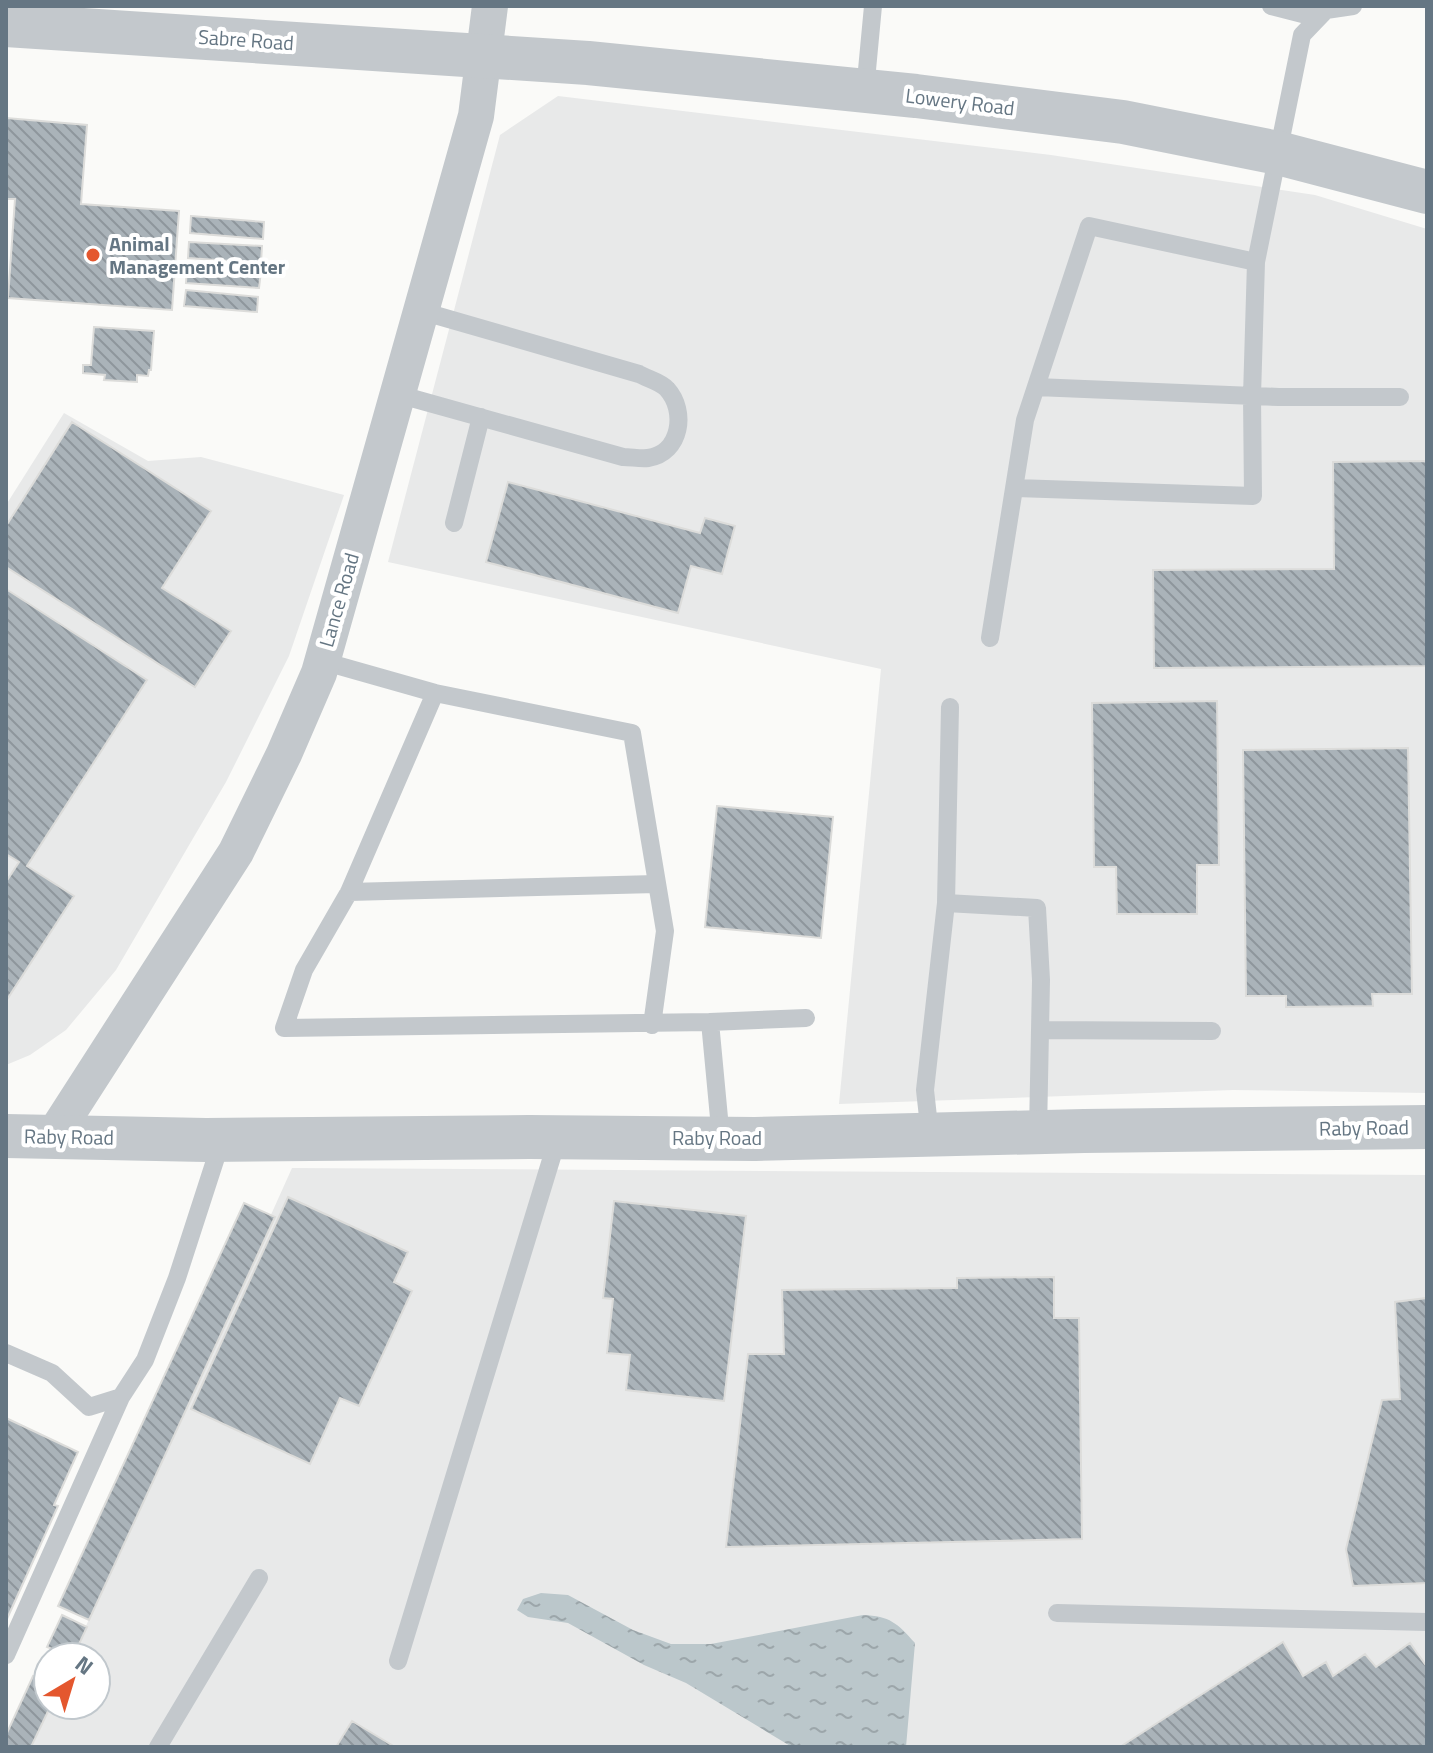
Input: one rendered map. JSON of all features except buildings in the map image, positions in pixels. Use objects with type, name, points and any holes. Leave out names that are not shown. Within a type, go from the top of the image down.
[{"type":"street","name":"Lance Road","points":[[52,1138],[236,852],[284,754],[322,661],[476,116],[490,6]]},
{"type":"street","name":"Sabre Road","points":[[6,25],[485,56]]},
{"type":"street","name":"Lowery Road","points":[[485,56],[588,63],[865,91],[1123,122],[1278,153],[1427,192]]},
{"type":"street","name":"Raby Road","points":[[6,1136],[721,1139],[1427,1127]]},
{"type":"lane","points":[[865,91],[873,6]]},
{"type":"lane","points":[[1271,6],[1318,18]]},
{"type":"lane","points":[[1014,488],[1253,496],[1256,262],[1302,35],[1326,10],[1353,6]]},
{"type":"lane","points":[[990,638],[1025,420],[1089,226],[1256,262]]},
{"type":"lane","points":[[397,394],[623,457],[650,458],[669,449],[680,428],[678,407],[666,387],[639,374],[421,311]]},
{"type":"lane","points":[[1036,387],[1252,396],[1400,397]]},
{"type":"lane","points":[[454,523],[481,417]]},
{"type":"lane","points":[[322,661],[435,693],[632,733],[665,931],[652,1025]]},
{"type":"lane","points":[[435,693],[349,892],[304,970],[284,1028],[652,1025],[806,1018]]},
{"type":"lane","points":[[930,1135],[925,1090],[946,903],[950,707]]},
{"type":"lane","points":[[349,892],[656,884]]},
{"type":"lane","points":[[946,903],[1037,908],[1040,1030],[1038,1132]]},
{"type":"lane","points":[[710,1022],[721,1139]]},
{"type":"lane","points":[[1040,1030],[1212,1031]]},
{"type":"lane","points":[[398,1661],[558,1137]]},
{"type":"lane","points":[[6,1655],[121,1397],[145,1360],[222,1139]]},
{"type":"lane","points":[[6,1353],[52,1373],[89,1407],[121,1397]]},
{"type":"lane","points":[[158,1747],[259,1578]]},
{"type":"lane","points":[[1057,1613],[1427,1622]]},
{"type":"shaded area","points":[[558,96],[1051,155],[1315,195],[1427,229],[1427,1093],[1233,1090],[839,1104],[881,669],[388,562],[500,135]]},
{"type":"shaded area","points":[[64,413],[148,461],[201,457],[344,495],[289,656],[226,782],[116,970],[66,1030],[30,1055],[6,1065],[6,505]]},
{"type":"shaded area","points":[[292,1168],[1427,1175],[1427,1747],[32,1747],[43,1721],[112,1721],[112,1641],[79,1641]]},
{"type":"water","points":[[541,1593],[568,1595],[633,1630],[671,1644],[711,1644],[863,1615],[887,1619],[915,1643],[906,1747],[792,1747],[686,1683],[644,1665],[568,1623],[528,1617],[517,1610],[523,1599]]},
{"type":"place","name":"Animal Management Center","points":[[93,255]]}]
